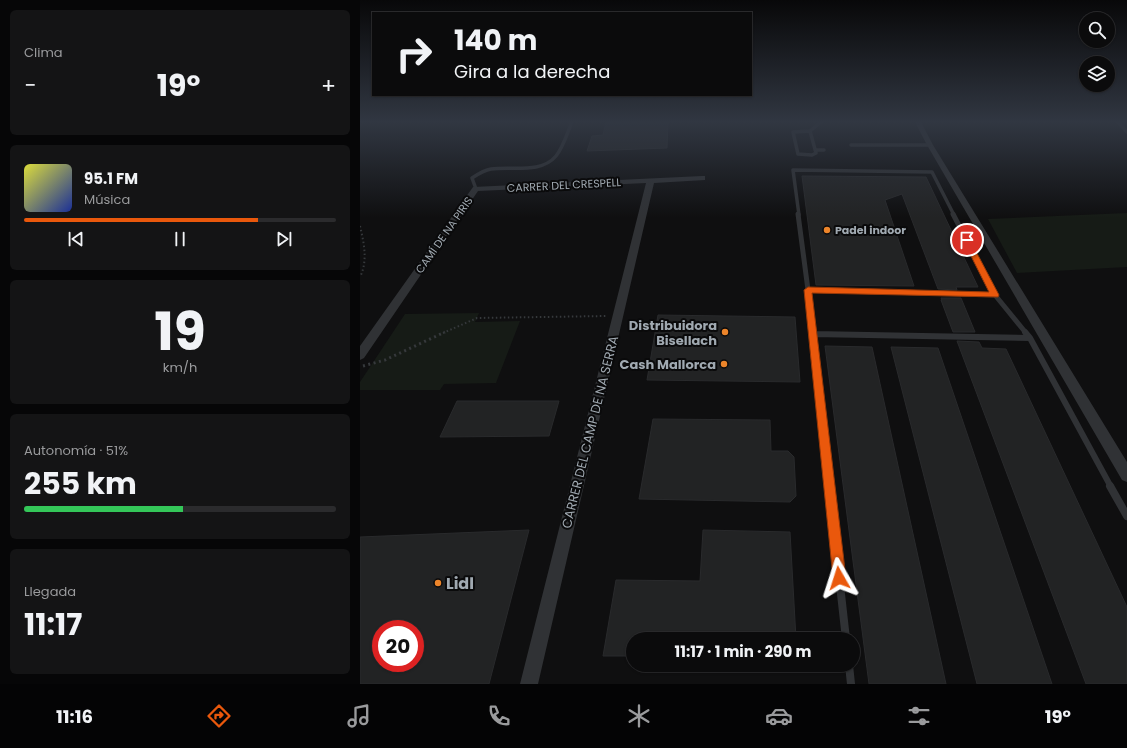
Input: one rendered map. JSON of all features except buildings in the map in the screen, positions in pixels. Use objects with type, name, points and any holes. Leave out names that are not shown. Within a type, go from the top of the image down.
[{"type":"street","points":[[935,154],[1127,475]]},
{"type":"street","name":"CARRER DEL CRESPELL","points":[[476,189],[702,178]]},
{"type":"street","name":"CARRER DEL CAMP DE NA SERRA","points":[[529,684],[652,180]]},
{"type":"street","name":"CAMÍ DE NA PIRIS","points":[[360,355],[476,189]]},
{"type":"lane","name":"CAMÍ DE NA PIRIS","points":[[476,189],[472,178],[478,172],[490,169],[528,167],[544,164],[557,154]]},
{"type":"lane","points":[[799,154],[814,154]]},
{"type":"lane","points":[[845,632],[794,170],[932,172],[995,295],[1030,338],[1127,516]]},
{"type":"lane","points":[[808,290],[995,295]]},
{"type":"lane","points":[[813,334],[1030,338]]},
{"type":"lane","points":[[850,672],[851,684]]},
{"type":"path","points":[[360,226],[363,237],[364,270],[360,277]]},
{"type":"path","points":[[360,366],[385,360],[477,318],[618,316]]},
{"type":"shaded area","points":[[1127,213],[1127,267],[1017,273],[988,219]]},
{"type":"shaded area","points":[[479,313],[475,322],[520,321],[496,383],[444,384],[440,390],[360,390],[360,382],[405,314]]},
{"type":"place","name":"Padel indoor","points":[[827,230]]},
{"type":"place","name":"Distribuidora Bisellach","points":[[725,332]]},
{"type":"place","name":"Cash Mallorca","points":[[724,364]]},
{"type":"place","name":"Lidl","points":[[438,583]]},
{"type":"route","points":[[839,578],[808,290],[995,295],[967,240]]}]
